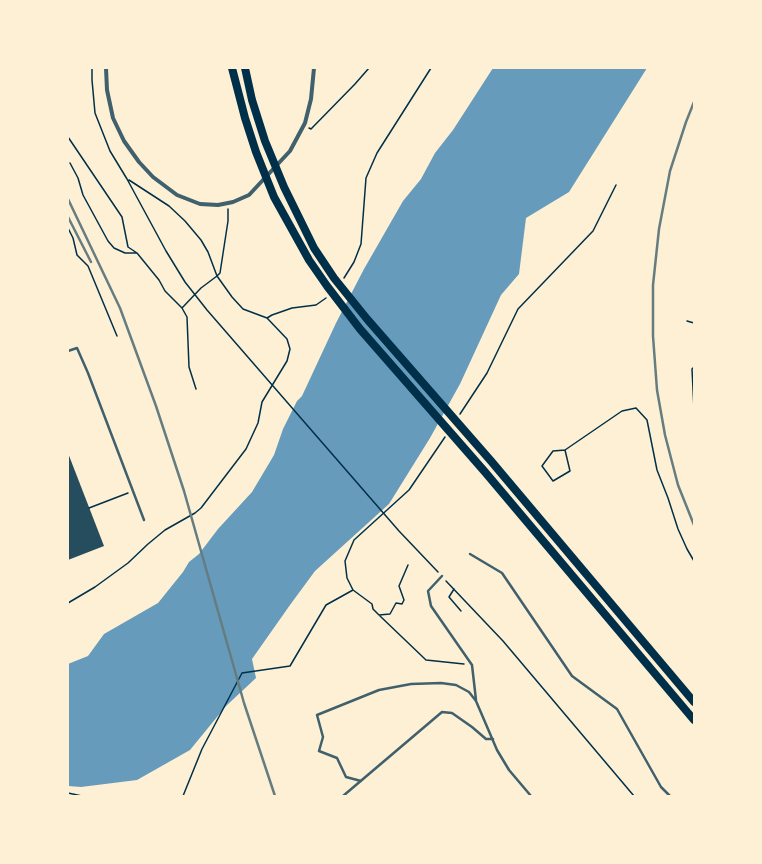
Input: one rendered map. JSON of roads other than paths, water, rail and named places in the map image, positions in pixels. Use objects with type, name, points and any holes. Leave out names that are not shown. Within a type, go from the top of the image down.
[{"type":"highway","points":[[232,68],[245,118],[256,152],[274,197],[309,260],[327,286],[360,329],[485,472],[694,720]]},
{"type":"highway","points":[[244,68],[265,141],[284,187],[314,248],[334,278],[367,320],[491,461],[694,702]]},
{"type":"street","points":[[106,68],[107,90],[113,118],[124,141],[139,162],[153,177],[177,195],[200,204],[218,205],[233,202],[249,195],[290,151],[304,126],[311,99],[314,68]]},
{"type":"lane","points":[[68,351],[77,348],[144,520]]},
{"type":"lane","points":[[470,554],[502,572],[572,676],[617,709],[661,787],[670,796]]},
{"type":"lane","points":[[442,576],[428,591],[431,606],[472,665],[476,701]]},
{"type":"lane","points":[[361,780],[346,777],[337,758],[319,751],[323,737],[317,715],[379,690],[411,684],[441,683],[456,686],[469,692],[476,701],[509,770],[530,796]]},
{"type":"lane","points":[[342,796],[442,712],[452,714],[472,727],[486,739],[493,739]]},
{"type":"water","points":[[493,68],[647,68],[569,192],[526,218],[519,274],[501,295],[460,384],[430,438],[389,504],[315,571],[290,605],[252,659],[256,678],[226,706],[190,750],[137,780],[81,787],[68,786],[68,664],[88,656],[104,634],[158,603],[183,572],[189,562],[199,554],[218,529],[252,492],[274,455],[283,429],[297,401],[302,396],[336,323],[364,269],[403,201],[421,179],[435,153],[453,130]]},
{"type":"railway","points":[[694,102],[670,171],[659,229],[653,285],[653,336],[657,390],[665,435],[678,485],[694,525]]},
{"type":"railway","points":[[68,199],[120,308],[156,406],[184,491],[244,703],[275,796]]},
{"type":"railway","points":[[68,217],[91,262]]}]
